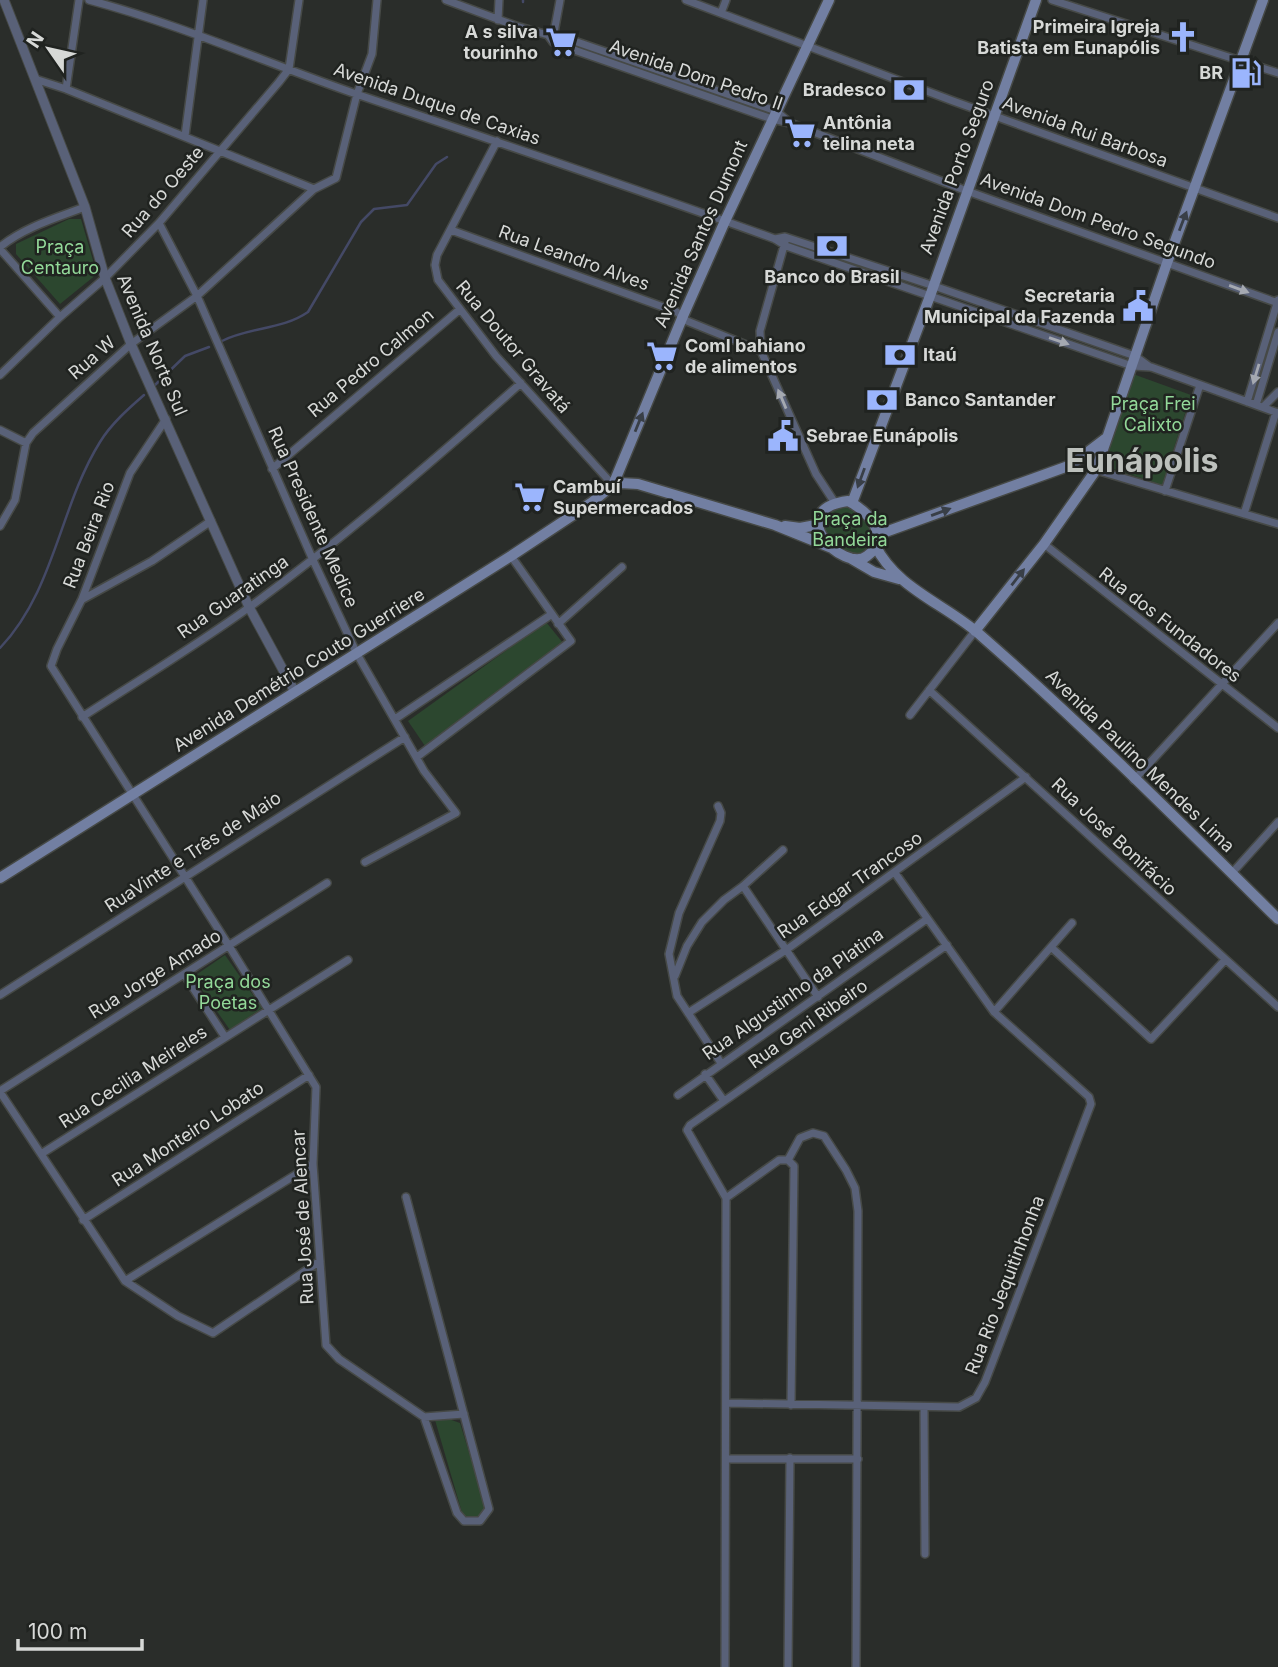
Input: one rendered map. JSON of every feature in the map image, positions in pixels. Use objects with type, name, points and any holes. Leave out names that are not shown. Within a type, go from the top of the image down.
[{"type":"main road","name":"Avenida Santos Dumont","points":[[613,485],[682,316],[829,0]]},
{"type":"main road","name":"Avenida Porto Seguro","points":[[852,503],[932,291],[1036,0]]},
{"type":"main road","points":[[975,631],[1044,544],[1096,470],[1167,263],[1264,0]]},
{"type":"main road","points":[[849,558],[864,558],[876,540],[1071,465],[1107,438]]},
{"type":"main road","points":[[1071,465],[1085,465],[1096,470]]},
{"type":"main road","points":[[613,485],[638,484],[775,525],[832,548],[874,572],[902,580]]},
{"type":"main road","name":"Avenida Demétrio Couto Guerriere","points":[[0,878],[510,556],[591,503],[613,485]]},
{"type":"main road","points":[[816,525],[823,511],[835,503],[852,503],[870,516],[887,566],[902,580]]},
{"type":"main road","points":[[775,525],[800,528],[816,525]]},
{"type":"main road","points":[[816,525],[832,548]]},
{"type":"main road","name":"Avenida Paulino Mendes Lima","points":[[902,580],[975,631],[1055,703],[1278,919]]},
{"type":"street","name":"Avenida Norte Sul","points":[[4,0],[85,207],[105,278],[131,344],[249,607],[295,692]]},
{"type":"street","points":[[66,89],[79,0]]},
{"type":"street","name":"Avenida Duque de Caxias","points":[[89,0],[198,34],[357,94],[775,239],[786,246],[932,291]]},
{"type":"street","points":[[184,136],[203,0]]},
{"type":"street","points":[[289,69],[299,0]]},
{"type":"street","name":"Rua W","points":[[26,443],[33,433],[131,344],[197,296],[314,189],[331,182],[337,176],[357,94],[372,54],[377,0]]},
{"type":"street","points":[[446,0],[552,37],[560,0]]},
{"type":"street","points":[[471,0],[471,10]]},
{"type":"street","points":[[498,20],[499,0]]},
{"type":"street","name":"Avenida Rui Barbosa","points":[[686,0],[994,116],[1278,218]]},
{"type":"street","points":[[718,11],[719,0]]},
{"type":"street","points":[[718,11],[726,0]]},
{"type":"street","points":[[1052,0],[1278,74]]},
{"type":"street","name":"Avenida Dom Pedro II","points":[[552,37],[646,65],[713,94]]},
{"type":"street","name":"Avenida Dom Pedro II","points":[[552,37],[643,74],[713,94],[790,123]]},
{"type":"street","points":[[643,74],[646,65]]},
{"type":"street","name":"Rua do Oeste","points":[[0,375],[105,278],[159,223],[289,69]]},
{"type":"street","points":[[36,79],[314,189]]},
{"type":"street","name":"Avenida Dom Pedro Segundo","points":[[790,123],[967,191],[1278,301]]},
{"type":"street","name":"Rua Doutor Gravatá","points":[[497,141],[438,255],[435,272],[443,290],[459,310],[613,485]]},
{"type":"street","points":[[60,317],[0,248],[26,230],[85,207]]},
{"type":"street","name":"Rua Presidente Medice","points":[[159,223],[197,296],[357,654],[424,771],[456,813],[365,862]]},
{"type":"street","name":"Rua Leandro Alves","points":[[452,230],[682,316],[687,321],[761,351]]},
{"type":"street","points":[[785,237],[786,246],[760,331],[761,351],[816,474],[835,503]]},
{"type":"street","name":"Avenida Duque de Caxias","points":[[775,239],[785,237],[1277,413]]},
{"type":"street","points":[[1247,402],[1278,301]]},
{"type":"street","name":"Rua Pedro Calmon","points":[[272,468],[459,310]]},
{"type":"street","points":[[1259,406],[1278,332]]},
{"type":"street","name":"Rua Guaratinga","points":[[82,717],[249,607],[313,560],[415,477],[521,383]]},
{"type":"street","points":[[1165,491],[1200,385]]},
{"type":"street","points":[[1259,406],[1278,392]]},
{"type":"street","points":[[1244,514],[1277,413]]},
{"type":"street","name":"Rua Beira Rio","points":[[51,666],[82,599],[130,473],[166,419]]},
{"type":"street","points":[[0,430],[26,443],[15,499],[0,526]]},
{"type":"street","points":[[1096,470],[1278,524]]},
{"type":"street","points":[[82,599],[152,561],[211,521]]},
{"type":"street","name":"Rua dos Fundadores","points":[[1044,544],[1278,728]]},
{"type":"street","points":[[417,757],[571,641],[510,556]]},
{"type":"street","points":[[558,624],[622,567]]},
{"type":"street","points":[[395,719],[552,614]]},
{"type":"street","points":[[1134,779],[1278,623]]},
{"type":"street","points":[[909,715],[975,631]]},
{"type":"street","name":"Rua José de Alencar","points":[[51,666],[316,1087],[313,1164],[326,1345],[340,1359],[424,1417]]},
{"type":"street","name":"Rua José Bonifácio","points":[[929,690],[1278,1007]]},
{"type":"street","name":"RuaVinte e Três de Maio","points":[[0,995],[405,737]]},
{"type":"street","name":"Rua Edgar Trancoso","points":[[688,1013],[786,950],[1026,777]]},
{"type":"street","points":[[718,806],[720,821],[673,929],[669,954],[677,996],[721,1063]]},
{"type":"street","points":[[1232,873],[1278,822]]},
{"type":"street","points":[[675,977],[687,946],[702,922],[723,900],[783,850]]},
{"type":"street","points":[[895,873],[994,1012],[1072,923]]},
{"type":"street","name":"Rua Jorge Amado","points":[[0,1091],[327,883]]},
{"type":"street","points":[[743,886],[818,997]]},
{"type":"street","name":"Rua Algustinho da Platina","points":[[678,1095],[927,919]]},
{"type":"street","name":"Rua Geni Ribeiro","points":[[726,1198],[687,1130],[724,1101],[947,945]]},
{"type":"street","points":[[1051,947],[1151,1039],[1225,960]]},
{"type":"street","name":"Rua Cecilia Meireles","points":[[41,1154],[348,960]]},
{"type":"street","points":[[184,974],[225,1037]]},
{"type":"street","name":"Rua Rio Jequitinhonha","points":[[727,1403],[959,1407],[968,1404],[982,1391],[1091,1104],[1089,1097],[994,1012]]},
{"type":"street","points":[[705,1074],[724,1101]]},
{"type":"street","name":"Rua Monteiro Lobato","points":[[83,1220],[309,1075]]},
{"type":"street","points":[[0,1091],[125,1281],[178,1316],[213,1333],[320,1261]]},
{"type":"street","points":[[788,1160],[800,1138],[813,1133],[824,1136],[855,1188],[858,1211],[859,1407],[856,1667]]},
{"type":"street","points":[[725,1667],[726,1198],[779,1160],[788,1160],[794,1166],[792,1405]]},
{"type":"street","points":[[125,1281],[313,1164]]},
{"type":"street","points":[[406,1196],[464,1414],[489,1508],[484,1518],[475,1522],[464,1521],[457,1513],[424,1417],[464,1414]]},
{"type":"street","points":[[924,1408],[925,1554]]},
{"type":"street","points":[[788,1667],[790,1458]]},
{"type":"street","points":[[727,1459],[858,1459]]},
{"type":"green space","name":"Praça Centauro","points":[[69,219],[81,219],[97,274],[60,304],[16,254],[16,244]]},
{"type":"green space","name":"Praça Frei Calixto","points":[[1133,374],[1191,395],[1162,485],[1104,466]]},
{"type":"green space","name":"Praça da Bandeira","points":[[846,507],[865,515],[872,534],[868,546],[861,553],[852,554],[838,546],[824,528],[822,521],[829,511]]},
{"type":"green space","points":[[546,622],[563,643],[425,746],[408,721]]},
{"type":"green space","name":"Praça dos Poetas","points":[[225,955],[262,1008],[230,1030],[193,977]]},
{"type":"green space","points":[[443,1417],[460,1423],[486,1508],[478,1518],[463,1516],[435,1420]]},
{"type":"waterway","points":[[222,341],[287,322],[308,312],[361,222],[374,209],[407,205],[436,164],[447,157]]},
{"type":"waterway","points":[[155,385],[185,356],[209,347]]},
{"type":"waterway","points":[[0,648],[33,601],[86,467],[100,442],[126,411],[144,395]]},
{"type":"place","name":"Primeira Igreja Batista em Eunapólis","points":[[1183,37]]},
{"type":"place","name":"A s silva tourinho","points":[[561,42]]},
{"type":"place","name":"BR","points":[[1246,73]]},
{"type":"place","name":"Bradesco","points":[[909,90]]},
{"type":"place","name":"Antônia telina neta","points":[[800,133]]},
{"type":"place","name":"Banco do Brasil","points":[[832,246]]},
{"type":"place","name":"Secretaria Municipal da Fazenda","points":[[1138,306]]},
{"type":"place","name":"Itaú","points":[[900,355]]},
{"type":"place","name":"Coml bahiano de alimentos","points":[[662,356]]},
{"type":"place","name":"Banco Santander","points":[[882,400]]},
{"type":"place","name":"Sebrae Eunápolis","points":[[783,436]]},
{"type":"place","name":"Cambuí Supermercados","points":[[530,497]]},
{"type":"district","name":"Eunápolis","points":[[1142,461]]}]
